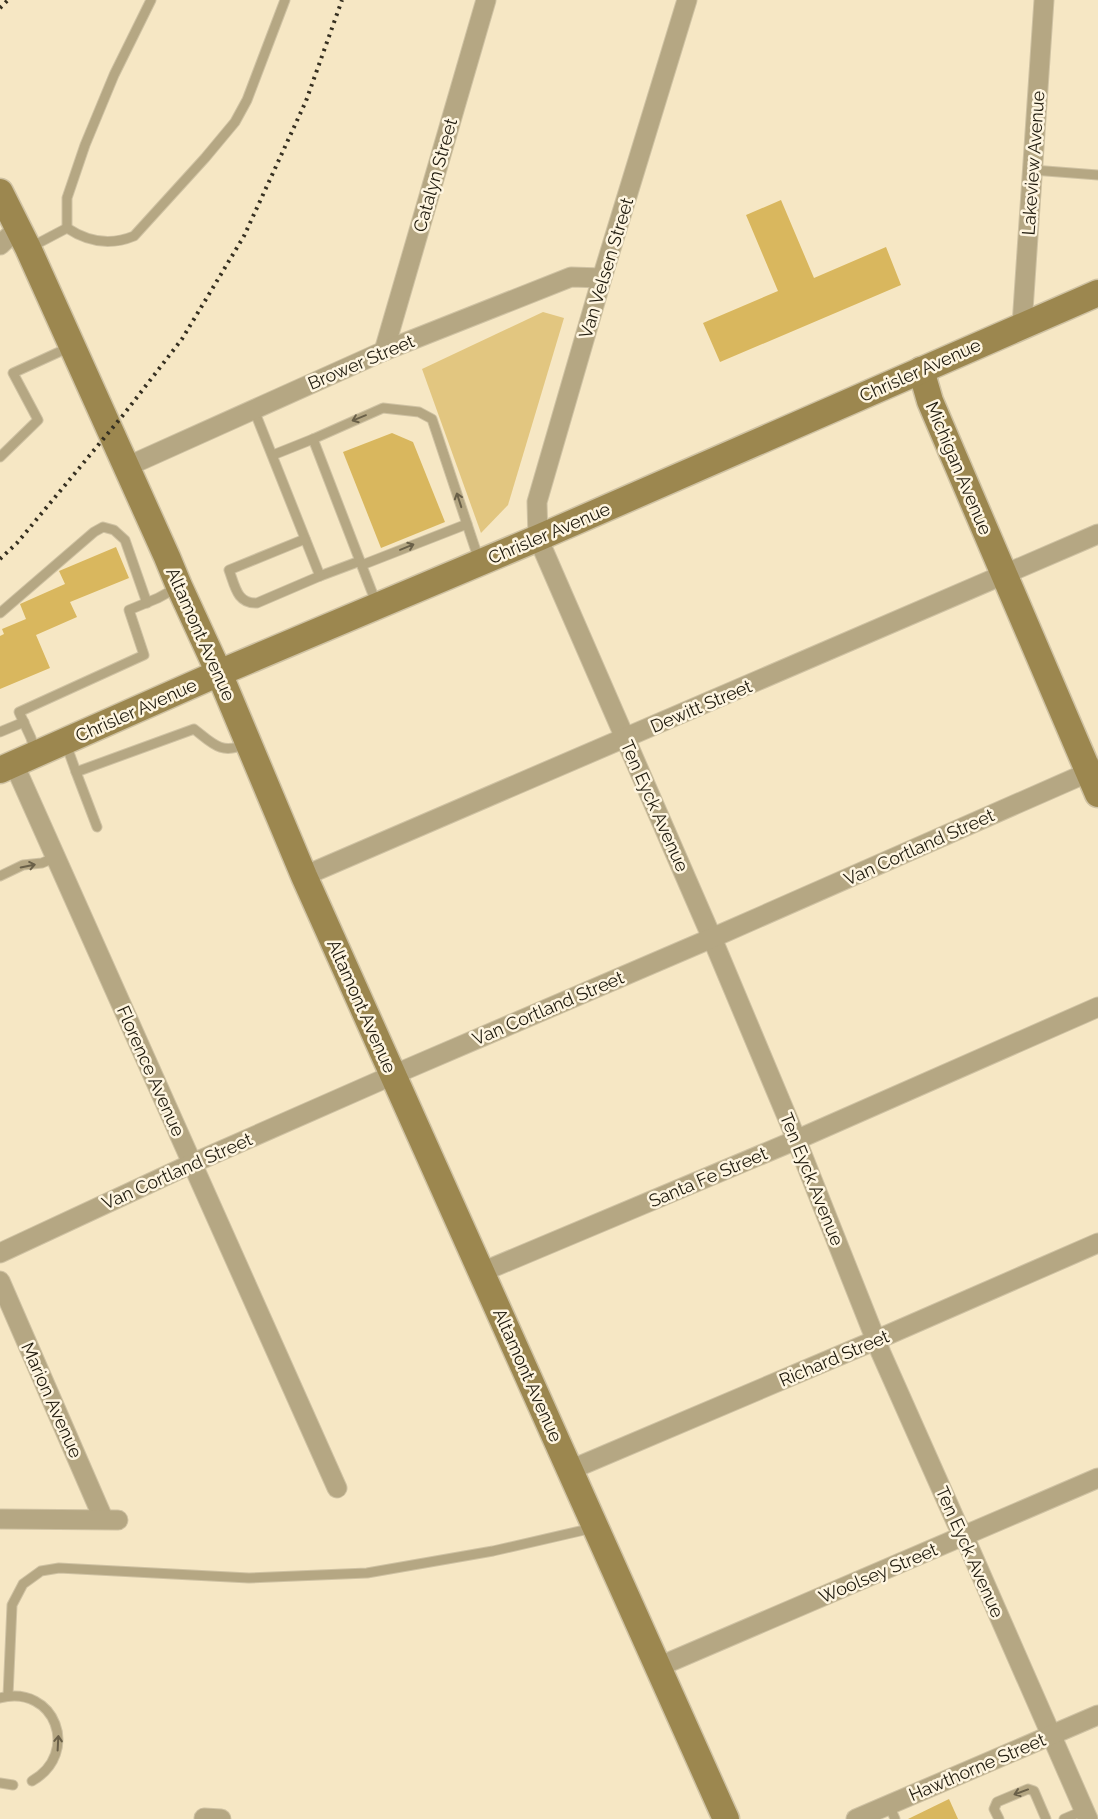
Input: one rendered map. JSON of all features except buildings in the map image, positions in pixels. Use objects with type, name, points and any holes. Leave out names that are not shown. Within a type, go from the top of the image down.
[{"type":"main road","name":"Altamont Avenue","points":[[0,192],[15,241],[72,346],[219,673],[304,876],[726,1819]]},
{"type":"main road","name":"Chrisler Avenue","points":[[17,763],[219,673],[538,538],[1098,293]]},
{"type":"main road","name":"Michigan Avenue","points":[[921,370],[930,401],[1011,572],[1096,774]]},
{"type":"street","name":"Catalyn Street","points":[[384,351],[486,0]]},
{"type":"street","name":"Van Velsen Street","points":[[538,538],[537,502],[602,278],[687,0]]},
{"type":"street","name":"Lakeview Avenue","points":[[1022,325],[1044,0]]},
{"type":"street","name":"Brower Street","points":[[126,467],[384,351],[571,277],[602,278]]},
{"type":"street","name":"Dewitt Street","points":[[304,876],[626,739],[1098,534]]},
{"type":"street","name":"Ten Eyck Avenue","points":[[538,538],[712,938],[876,1340],[1086,1814]]},
{"type":"street","name":"Florence Avenue","points":[[17,763],[56,857],[191,1164],[337,1488]]},
{"type":"street","name":"Van Cortland Street","points":[[0,1253],[191,1164],[393,1075],[1096,774]]},
{"type":"street","name":"Santa Fe Street","points":[[482,1272],[796,1140],[1098,1007]]},
{"type":"street","name":"Richard Street","points":[[570,1470],[1098,1243]]},
{"type":"street","name":"Marion Avenue","points":[[0,1281],[111,1519],[0,1518]]},
{"type":"street","name":"Woolsey Street","points":[[658,1667],[1098,1478]]},
{"type":"street","name":"Hawthorne Street","points":[[856,1819],[892,1812],[1052,1735],[1098,1715]]},
{"type":"lane","points":[[67,228],[67,198],[85,145],[114,75],[151,0]]},
{"type":"lane","points":[[15,241],[67,228],[79,236],[110,242],[120,242],[134,236],[235,122],[247,100],[284,0]]},
{"type":"lane","points":[[1032,170],[1098,175]]},
{"type":"lane","points":[[0,458],[38,420],[13,373],[72,346]]},
{"type":"lane","points":[[272,455],[383,408],[419,412],[432,419],[479,563]]},
{"type":"lane","points":[[254,410],[320,576]]},
{"type":"lane","points":[[313,439],[378,606]]},
{"type":"lane","points":[[305,539],[229,570],[240,596],[249,603],[258,603],[320,576],[467,524]]},
{"type":"lane","points":[[0,612],[94,532],[103,527],[114,530],[125,540],[148,603]]},
{"type":"lane","points":[[17,763],[31,738],[19,712],[144,655],[129,610],[148,603],[179,586]]},
{"type":"lane","points":[[0,732],[24,722]]},
{"type":"lane","points":[[76,772],[194,729],[217,747],[234,749],[248,742]]},
{"type":"lane","points":[[64,742],[97,827]]},
{"type":"lane","points":[[0,876],[23,865],[42,863],[56,857]]},
{"type":"lane","points":[[32,1781],[41,1776],[54,1760],[58,1749],[57,1728],[50,1714],[39,1703],[19,1696],[4,1697],[12,1605],[23,1584],[41,1571],[59,1568],[249,1578],[367,1573],[493,1551],[595,1528]]},
{"type":"lane","points":[[0,1783],[13,1785]]},
{"type":"lane","points":[[998,1819],[994,1809],[997,1802],[1028,1789],[1034,1792],[1046,1819]]},
{"type":"lane","points":[[1064,1819],[1086,1814]]},
{"type":"shaded area","points":[[543,312],[564,318],[508,505],[481,533],[422,369]]},
{"type":"railway","points":[[0,8],[8,0]]},
{"type":"railway","points":[[0,559],[17,543],[124,414],[182,339],[244,236],[306,101],[342,0]]}]
